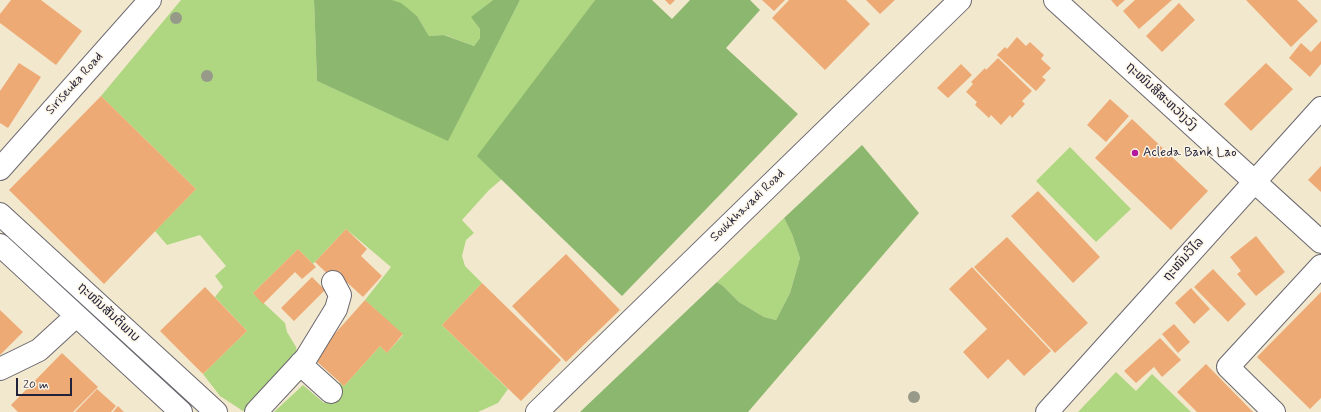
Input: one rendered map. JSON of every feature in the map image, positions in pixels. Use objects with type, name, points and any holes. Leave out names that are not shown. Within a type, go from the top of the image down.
[{"type":"street","name":"Siriseuka Road","points":[[0,169],[150,0]]},
{"type":"street","name":"Soukkhavadi Road","points":[[536,412],[960,0]]},
{"type":"street","name":"ຖະໜົນສີສະຫວ່າງວົງ","points":[[1056,0],[1321,242]]},
{"type":"street","name":"ຖະໜົນວິໄລ","points":[[1048,412],[1321,108]]},
{"type":"street","name":"ຖະໜົນສັນຕິພາບ","points":[[0,214],[216,412]]},
{"type":"street","name":"ຖະໜົນສັນຕິພາບ","points":[[0,245],[181,412]]},
{"type":"street","points":[[1274,412],[1228,367],[1321,266]]},
{"type":"street","points":[[256,412],[306,358],[336,310],[340,295],[333,282]]},
{"type":"street","points":[[0,369],[39,350],[76,316]]},
{"type":"street","points":[[300,364],[331,392]]},
{"type":"green space","points":[[181,0],[314,0],[317,81],[448,140],[520,0],[595,0],[478,156],[502,179],[489,190],[462,220],[474,233],[466,240],[462,256],[465,266],[482,283],[442,325],[508,389],[498,403],[478,412],[274,412],[303,385],[324,403],[340,382],[344,386],[380,346],[387,353],[403,335],[365,300],[391,267],[346,229],[313,264],[298,249],[253,293],[285,323],[287,332],[296,347],[298,355],[243,411],[220,396],[203,374],[247,331],[215,297],[223,287],[215,276],[226,266],[200,235],[167,245],[155,231],[196,189],[101,96]]},
{"type":"green space","points":[[314,0],[392,0],[401,3],[417,16],[429,36],[444,35],[474,46],[480,38],[480,29],[471,17],[493,0],[520,0],[448,141],[317,81]]},
{"type":"green space","points":[[392,0],[493,0],[472,17],[480,29],[480,38],[474,46],[445,35],[429,36],[417,16]]},
{"type":"green space","points":[[595,0],[652,0],[672,19],[690,0],[750,0],[760,10],[726,48],[798,114],[622,296],[477,156]]},
{"type":"green space","points":[[862,145],[919,213],[748,412],[580,412],[717,282],[739,302],[764,317],[776,320],[790,293],[800,258],[792,234],[784,218]]},
{"type":"green space","points":[[1070,147],[1131,209],[1096,242],[1036,181]]},
{"type":"green space","points":[[784,218],[792,234],[800,258],[790,293],[776,320],[764,317],[739,302],[717,282]]},
{"type":"green space","points":[[1116,372],[1136,391],[1152,374],[1191,412],[1078,412]]},
{"type":"building","points":[[11,0],[41,0],[82,31],[56,65],[0,23],[0,14]]},
{"type":"building","points":[[665,0],[675,0],[670,5]]},
{"type":"building","points":[[762,0],[785,0],[774,11]]},
{"type":"building","points":[[789,0],[846,0],[870,24],[825,70],[772,18]]},
{"type":"building","points":[[866,0],[895,0],[880,14]]},
{"type":"building","points":[[1111,0],[1125,0],[1117,7]]},
{"type":"building","points":[[1135,0],[1172,0],[1139,29],[1123,11]]},
{"type":"building","points":[[1246,0],[1297,0],[1318,21],[1291,47]]},
{"type":"building","points":[[1179,3],[1195,20],[1162,52],[1146,36]]},
{"type":"building","points":[[1017,37],[1026,46],[1030,42],[1044,55],[1041,59],[1051,68],[1042,77],[1046,80],[1036,91],[997,55],[1005,47],[1007,49]]},
{"type":"building","points":[[1321,41],[1321,64],[1310,77],[1289,58],[1301,43],[1311,52]]},
{"type":"building","points":[[998,58],[1032,91],[1022,101],[1025,104],[1012,118],[1010,115],[1001,125],[991,115],[989,118],[975,105],[977,102],[966,92],[973,84],[971,82]]},
{"type":"building","points":[[19,63],[41,77],[8,128],[0,123],[0,91]]},
{"type":"building","points":[[1266,63],[1293,89],[1251,131],[1224,104]]},
{"type":"building","points":[[961,64],[972,75],[948,98],[937,88]]},
{"type":"building","points":[[101,96],[196,189],[104,284],[9,190]]},
{"type":"building","points":[[1110,99],[1129,116],[1106,142],[1087,125]]},
{"type":"building","points":[[1132,119],[1208,191],[1171,230],[1095,158]]},
{"type":"building","points":[[1321,166],[1321,192],[1308,180]]},
{"type":"building","points":[[1038,191],[1100,257],[1073,283],[1011,216]]},
{"type":"building","points":[[346,229],[367,249],[361,256],[382,276],[363,297],[341,277],[336,282],[315,262]]},
{"type":"building","points":[[1256,236],[1285,272],[1256,296],[1237,274],[1241,271],[1230,257]]},
{"type":"building","points":[[1007,237],[1088,323],[1055,353],[974,267]]},
{"type":"building","points":[[298,249],[316,267],[302,279],[295,272],[263,304],[253,293]]},
{"type":"building","points":[[566,254],[620,310],[566,362],[512,306]]},
{"type":"building","points":[[972,267],[1051,351],[1024,376],[1008,359],[988,379],[963,352],[987,329],[949,289]]},
{"type":"building","points":[[1213,269],[1246,304],[1228,322],[1194,287]]},
{"type":"building","points":[[312,277],[325,290],[294,321],[281,308]]},
{"type":"building","points":[[482,283],[561,360],[521,401],[442,325]]},
{"type":"building","points":[[205,287],[247,331],[203,374],[160,331]]},
{"type":"building","points":[[1191,288],[1210,309],[1194,324],[1175,303]]},
{"type":"building","points":[[1321,292],[1321,398],[1310,409],[1257,357]]},
{"type":"building","points":[[365,300],[403,334],[387,353],[380,346],[344,386],[313,358]]},
{"type":"building","points":[[0,310],[23,332],[0,355]]},
{"type":"building","points":[[1174,324],[1190,342],[1178,353],[1162,334]]},
{"type":"building","points":[[1160,338],[1181,360],[1162,377],[1154,367],[1136,383],[1124,371]]},
{"type":"building","points":[[62,353],[98,387],[73,412],[18,412],[11,405]]},
{"type":"building","points":[[1206,364],[1253,412],[1197,412],[1177,392]]},
{"type":"building","points":[[97,389],[116,406],[111,412],[75,412]]},
{"type":"building","points":[[118,406],[124,412],[113,412]]},
{"type":"place","name":"Acleda Bank Lao","points":[[1135,153]]}]
